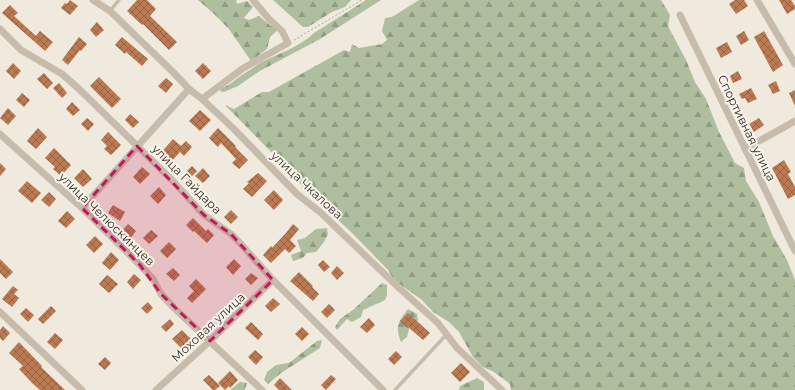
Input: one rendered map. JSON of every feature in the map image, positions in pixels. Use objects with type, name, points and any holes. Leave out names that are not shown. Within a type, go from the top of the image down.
[{"type":"street","name":"улица Чкалова","points":[[93,0],[110,11],[189,89],[233,128],[297,194],[320,212],[399,288],[438,323],[457,348],[502,390]]},
{"type":"street","points":[[202,99],[242,69],[288,43],[282,31],[269,19],[253,0]]},
{"type":"street","points":[[757,0],[795,64]]},
{"type":"street","name":"Спортивная улица","points":[[680,15],[795,251]]},
{"type":"street","name":"улица Гайдара","points":[[0,29],[21,50],[62,74],[78,88],[172,180],[204,215],[231,234],[274,280],[383,390]]},
{"type":"street","points":[[82,208],[189,89]]},
{"type":"street","points":[[745,149],[795,122]]},
{"type":"street","name":"улица Челюскинцев","points":[[0,134],[82,208],[140,265],[153,280],[161,294],[262,390]]},
{"type":"street","name":"Моховая улица","points":[[156,390],[274,280]]},
{"type":"street","points":[[0,312],[82,390]]},
{"type":"lane","points":[[110,11],[119,0]]},
{"type":"lane","points":[[394,390],[446,335]]},
{"type":"path","points":[[288,43],[362,0]]},
{"type":"highlighted area","points":[[137,146],[204,215],[231,234],[273,280],[210,341],[161,294],[140,265],[82,208]]},
{"type":"green space","points":[[198,0],[236,0],[237,4],[247,1],[253,7],[244,18],[249,20],[259,16],[271,26],[281,27],[270,37],[267,49],[251,61],[229,29]]},
{"type":"green space","points":[[273,0],[351,0],[345,7],[332,12],[308,27],[303,27]]},
{"type":"green space","points":[[366,0],[381,0],[320,39],[258,72],[238,86],[224,92],[220,91],[221,88],[260,63],[302,42]]},
{"type":"green space","points":[[419,0],[661,0],[670,15],[668,26],[686,60],[695,82],[706,99],[719,132],[735,163],[744,168],[746,181],[759,202],[773,236],[787,260],[795,280],[795,390],[511,390],[510,384],[494,372],[483,367],[473,357],[459,332],[449,322],[433,312],[422,300],[394,280],[388,270],[353,234],[304,188],[291,172],[225,105],[234,109],[262,92],[269,92],[344,50],[350,52],[352,44],[359,48],[382,44],[387,40],[382,31],[385,18],[392,17]]},
{"type":"green space","points":[[327,228],[328,234],[316,252],[307,253],[303,258],[293,261],[291,255],[301,251],[297,240],[305,238],[316,229]]},
{"type":"green space","points":[[382,283],[387,285],[387,295],[385,300],[363,310],[361,317],[352,322],[347,319],[337,330],[335,327],[340,319],[353,310]]},
{"type":"green space","points":[[408,309],[417,314],[418,320],[410,326],[407,337],[401,342],[398,332],[398,324]]},
{"type":"green space","points":[[322,340],[320,348],[281,373],[268,384],[264,380],[267,372],[276,365],[289,363],[317,341]]},
{"type":"green space","points":[[477,378],[484,382],[484,390],[459,390],[460,386]]},
{"type":"green space","points":[[240,382],[247,383],[245,390],[230,390]]},
{"type":"building","points":[[70,0],[78,6],[70,15],[61,8]]},
{"type":"building","points":[[137,0],[147,0],[156,9],[150,16],[177,42],[169,50],[143,24],[142,25],[127,11]]},
{"type":"building","points":[[735,0],[744,0],[748,6],[736,14],[729,4]]},
{"type":"building","points":[[779,0],[791,0],[795,6],[795,9],[787,14]]},
{"type":"building","points":[[10,5],[18,13],[14,16],[36,36],[40,31],[53,42],[45,51],[2,13]]},
{"type":"building","points":[[97,22],[104,30],[96,37],[90,30]]},
{"type":"building","points":[[744,31],[749,40],[741,45],[736,36]]},
{"type":"building","points":[[764,31],[783,65],[773,72],[754,37]]},
{"type":"building","points":[[79,37],[87,44],[68,65],[62,60]]},
{"type":"building","points":[[122,37],[148,59],[142,66],[126,52],[125,54],[115,45]]},
{"type":"building","points":[[727,42],[732,52],[721,58],[716,48]]},
{"type":"building","points":[[13,63],[21,71],[14,79],[6,71]]},
{"type":"building","points":[[203,63],[211,71],[203,79],[195,71]]},
{"type":"building","points":[[738,71],[742,79],[733,83],[730,76]]},
{"type":"building","points":[[44,73],[53,83],[47,89],[37,79]]},
{"type":"building","points":[[99,77],[121,99],[112,108],[90,86]]},
{"type":"building","points":[[166,78],[173,84],[166,93],[158,86]]},
{"type":"building","points":[[776,81],[780,91],[773,94],[768,85]]},
{"type":"building","points":[[59,83],[67,93],[62,98],[53,88]]},
{"type":"building","points":[[751,88],[757,99],[748,103],[745,98],[742,99],[739,94]]},
{"type":"building","points":[[795,90],[795,106],[789,93]]},
{"type":"building","points":[[22,93],[30,100],[24,107],[16,100]]},
{"type":"building","points":[[72,102],[80,110],[73,116],[66,109]]},
{"type":"building","points":[[8,108],[16,116],[8,125],[0,118]]},
{"type":"building","points":[[200,110],[211,120],[200,131],[189,121]]},
{"type":"building","points":[[130,114],[139,122],[133,128],[125,120]]},
{"type":"building","points":[[87,118],[94,124],[88,131],[81,124]]},
{"type":"building","points":[[759,118],[764,125],[754,132],[749,124]]},
{"type":"building","points":[[38,128],[47,137],[36,149],[27,141]]},
{"type":"building","points":[[218,128],[248,160],[239,169],[232,163],[236,159],[221,143],[218,147],[209,138]]},
{"type":"building","points":[[108,132],[121,145],[111,155],[104,149],[107,146],[101,140]]},
{"type":"building","points":[[173,139],[181,146],[186,141],[192,147],[184,156],[180,152],[170,163],[160,154]]},
{"type":"building","points":[[54,148],[71,165],[61,176],[53,169],[55,167],[45,158]]},
{"type":"building","points":[[784,160],[791,172],[788,174],[795,187],[795,195],[788,199],[772,168]]},
{"type":"building","points":[[0,163],[6,169],[0,176]]},
{"type":"building","points":[[192,166],[197,171],[188,180],[183,175]]},
{"type":"building","points":[[142,167],[150,174],[140,184],[133,177]]},
{"type":"building","points":[[203,168],[210,176],[203,183],[195,176]]},
{"type":"building","points":[[83,169],[92,179],[83,187],[74,178]]},
{"type":"building","points":[[258,173],[267,181],[252,197],[243,189],[249,183],[247,182]]},
{"type":"building","points":[[27,181],[41,193],[32,203],[18,191]]},
{"type":"building","points":[[159,187],[166,195],[158,204],[150,196]]},
{"type":"building","points":[[274,190],[283,200],[274,210],[264,200]]},
{"type":"building","points":[[49,192],[56,199],[49,207],[41,200]]},
{"type":"building","points":[[113,205],[125,212],[120,221],[108,213]]},
{"type":"building","points":[[231,210],[238,217],[231,224],[224,217]]},
{"type":"building","points":[[67,211],[75,219],[66,228],[58,221]]},
{"type":"building","points":[[193,218],[206,231],[208,229],[214,235],[207,243],[186,225]]},
{"type":"building","points":[[128,224],[136,231],[129,240],[120,233]]},
{"type":"building","points":[[293,224],[299,229],[290,240],[296,246],[289,253],[285,249],[271,263],[263,255],[271,246],[272,248]]},
{"type":"building","points":[[151,230],[158,236],[149,244],[143,238]]},
{"type":"building","points":[[95,236],[103,244],[94,253],[86,245]]},
{"type":"building","points":[[169,242],[176,249],[167,258],[160,251]]},
{"type":"building","points":[[111,252],[119,260],[110,270],[102,263]]},
{"type":"building","points":[[0,259],[13,272],[6,279],[0,273]]},
{"type":"building","points":[[234,259],[241,266],[233,275],[226,267]]},
{"type":"building","points":[[323,260],[330,267],[324,272],[318,265]]},
{"type":"building","points":[[337,266],[344,273],[337,280],[331,273]]},
{"type":"building","points":[[173,268],[180,275],[174,281],[166,274]]},
{"type":"building","points":[[299,272],[319,294],[313,301],[290,281]]},
{"type":"building","points":[[251,273],[258,278],[251,285],[245,279]]},
{"type":"building","points":[[134,274],[141,280],[133,289],[127,282]]},
{"type":"building","points":[[107,275],[118,284],[109,293],[99,284]]},
{"type":"building","points":[[196,279],[206,289],[192,303],[187,298],[194,291],[189,286]]},
{"type":"building","points":[[13,286],[18,290],[14,294],[19,298],[12,307],[2,299]]},
{"type":"building","points":[[273,298],[280,304],[271,312],[265,306]]},
{"type":"building","points":[[148,302],[153,308],[147,314],[141,308]]},
{"type":"building","points":[[329,304],[335,310],[327,318],[321,312]]},
{"type":"building","points":[[51,306],[56,311],[43,324],[38,319]]},
{"type":"building","points":[[26,308],[34,315],[28,322],[20,314]]},
{"type":"building","points":[[408,313],[430,333],[423,340],[400,321]]},
{"type":"building","points":[[369,318],[375,325],[367,333],[360,327]]},
{"type":"building","points":[[170,319],[174,324],[166,332],[161,327]]},
{"type":"building","points":[[251,322],[263,334],[258,340],[245,328]]},
{"type":"building","points":[[3,326],[10,333],[3,341],[0,338],[0,330]]},
{"type":"building","points":[[302,327],[309,334],[302,341],[295,334]]},
{"type":"building","points":[[182,330],[194,342],[184,351],[172,339]]},
{"type":"building","points":[[55,333],[63,340],[55,349],[47,342]]},
{"type":"building","points":[[19,342],[42,366],[41,367],[65,390],[40,390],[33,384],[19,369],[23,366],[9,353]]},
{"type":"building","points":[[255,350],[263,357],[256,365],[248,357]]},
{"type":"building","points":[[396,351],[402,357],[394,365],[388,359]]},
{"type":"building","points":[[105,357],[111,363],[105,370],[98,364]]},
{"type":"building","points":[[461,363],[470,372],[460,382],[451,373]]},
{"type":"building","points":[[230,371],[238,380],[230,388],[229,386],[225,390],[218,383]]},
{"type":"building","points":[[209,375],[220,386],[215,390],[213,390],[203,380]]},
{"type":"building","points":[[331,375],[336,379],[326,390],[321,385]]},
{"type":"building","points":[[280,378],[292,390],[279,390],[274,385]]}]
